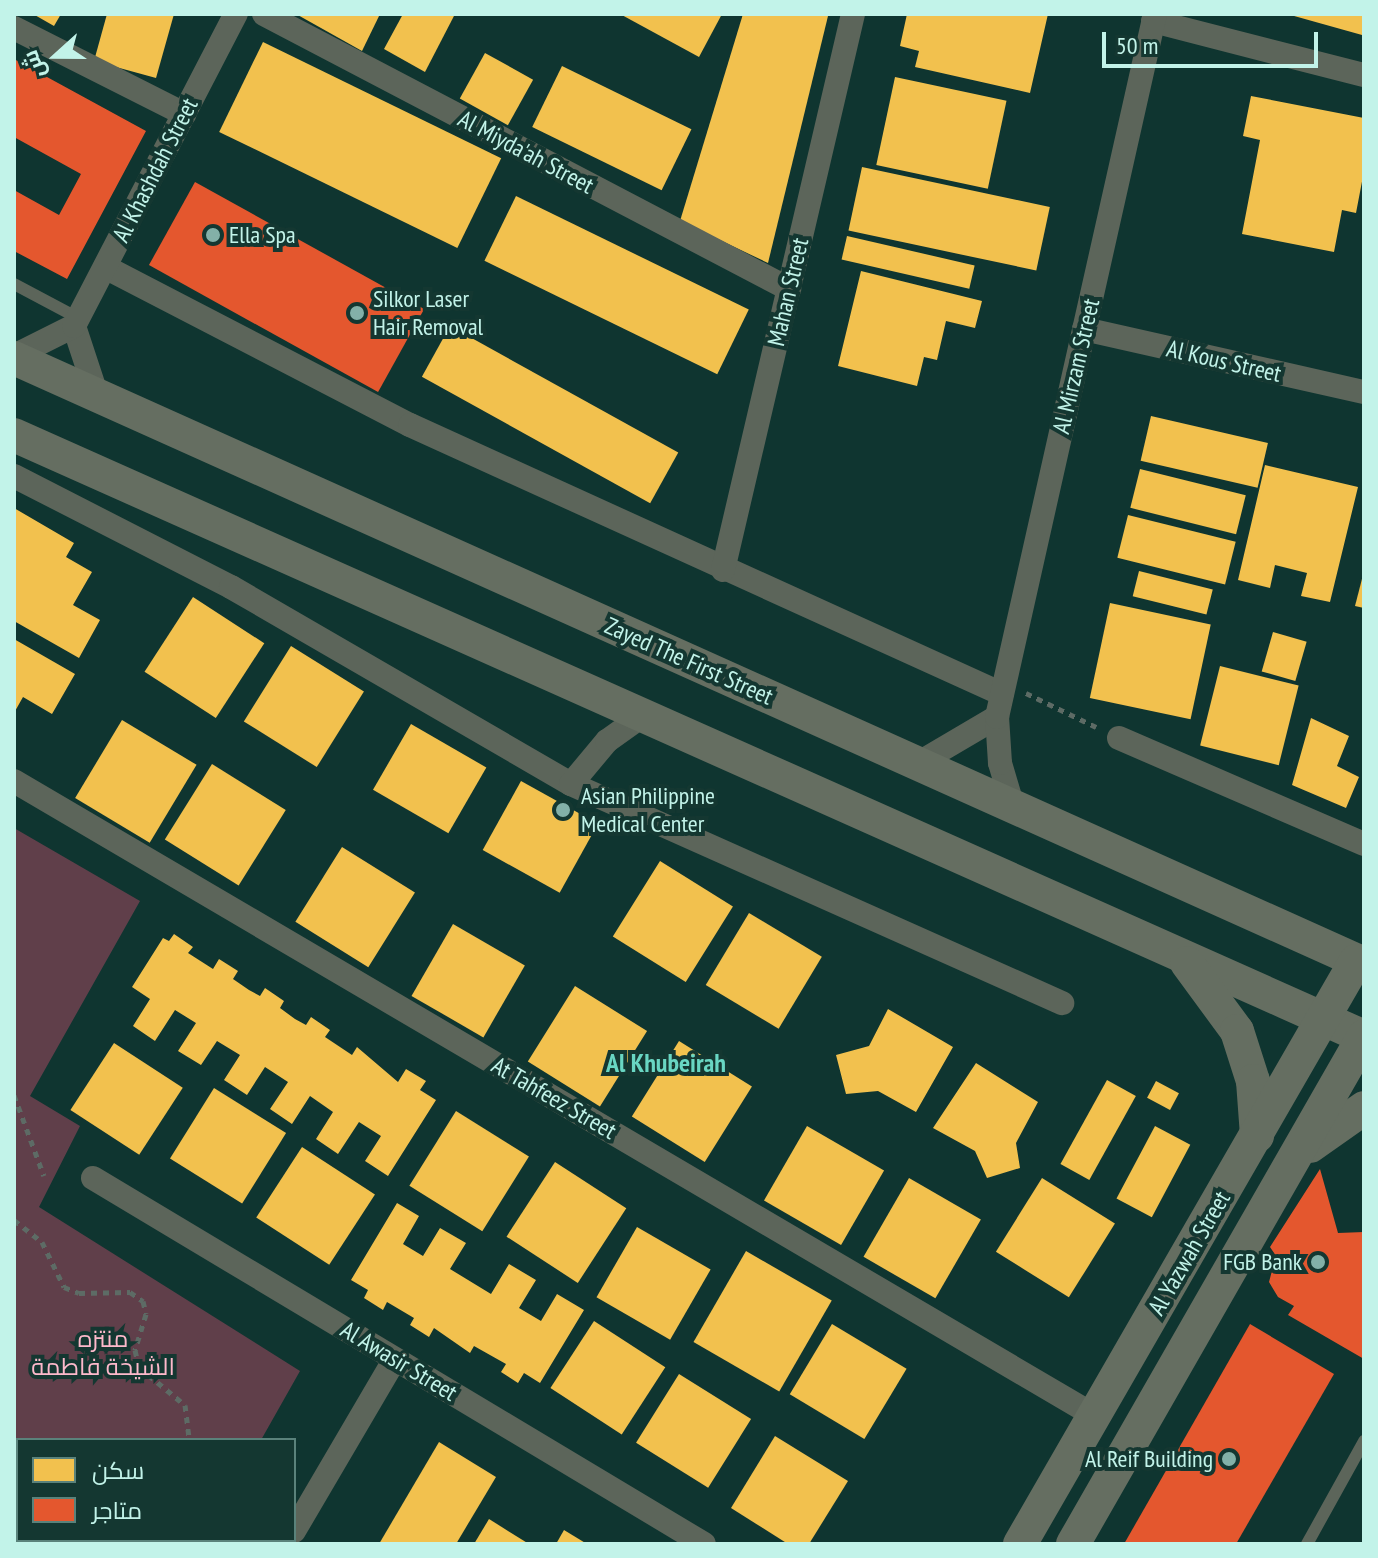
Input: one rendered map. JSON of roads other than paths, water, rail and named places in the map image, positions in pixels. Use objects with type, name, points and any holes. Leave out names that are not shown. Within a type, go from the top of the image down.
[{"type":"main road","name":"Zayed The First Street","points":[[14,357],[1360,962]]},
{"type":"main road","points":[[14,435],[1364,1037]]},
{"type":"main road","points":[[1174,952],[1210,988],[1237,1031],[1253,1081],[1257,1136]]},
{"type":"main road","name":"Al Yazwah Street","points":[[1020,1544],[1360,962]]},
{"type":"main road","name":"Al Yazwah Street","points":[[1073,1544],[1298,1158],[1364,1037]]},
{"type":"main road","points":[[1298,1158],[1364,1108]]},
{"type":"street","name":"Al Khashdah Street","points":[[76,322],[236,14]]},
{"type":"street","name":"Al Miyda'ah Street","points":[[264,14],[789,289]]},
{"type":"street","name":"Mahan Street","points":[[723,570],[853,14]]},
{"type":"street","points":[[1154,18],[1364,75]]},
{"type":"street","name":"Al Mirzam Street","points":[[1013,807],[1000,763],[1001,698],[1154,18]]},
{"type":"street","points":[[14,28],[184,114]]},
{"type":"street","points":[[105,267],[410,425],[1001,698],[959,744],[917,764]]},
{"type":"street","points":[[14,357],[76,322],[97,396]]},
{"type":"street","name":"Al Kous Street","points":[[1084,329],[1364,392]]},
{"type":"street","points":[[14,476],[231,587],[571,784],[1062,1003]]},
{"type":"street","points":[[571,784],[607,741],[642,716]]},
{"type":"street","points":[[1119,738],[1364,844]]},
{"type":"street","name":"At Tahfeez Street","points":[[14,781],[1095,1416]]},
{"type":"street","name":"Al Awasir Street","points":[[93,1178],[691,1541]]},
{"type":"street","points":[[296,1528],[395,1359]]},
{"type":"lane","points":[[14,284],[76,322]]},
{"type":"lane","points":[[1307,1544],[1364,1441]]},
{"type":"place","name":"Ella Spa","points":[[213,235]]},
{"type":"place","name":"Silkor Laser Hair Removal","points":[[357,313]]},
{"type":"place","name":"Asian Philippine Medical Center","points":[[563,810]]},
{"type":"place","name":"FGB Bank","points":[[1318,1262]]},
{"type":"place","name":"Al Reif Building","points":[[1229,1459]]},
{"type":"district","name":"Al Khubeirah","points":[[666,1063]]},
{"type":"park label","name":"منتزه الشيخة فاطمة","points":[[103,1353]]}]
